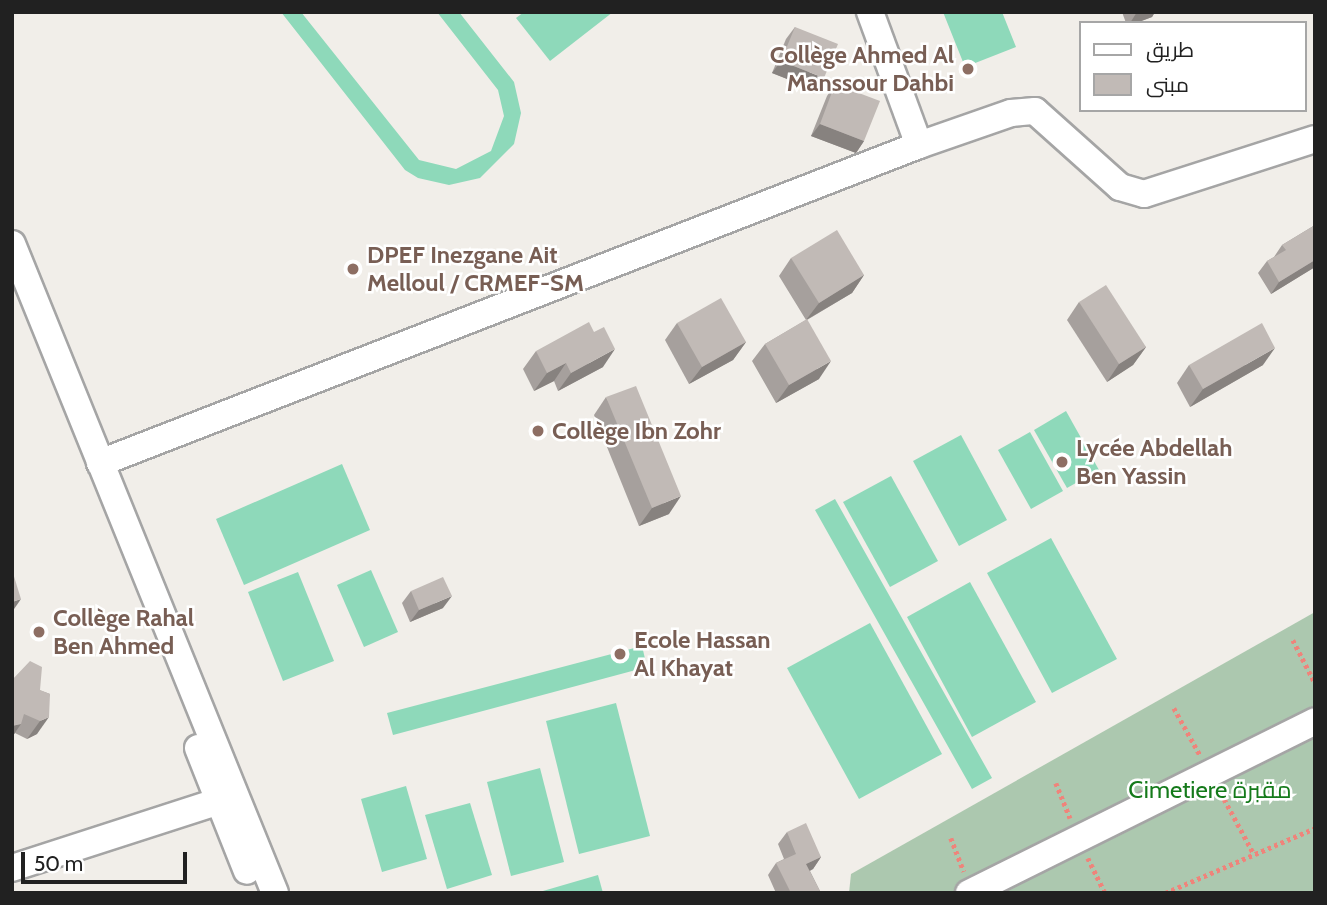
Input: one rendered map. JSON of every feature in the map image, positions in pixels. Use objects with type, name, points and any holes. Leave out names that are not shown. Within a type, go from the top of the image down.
[{"type":"street","points":[[870,12],[919,145]]},
{"type":"street","points":[[100,463],[919,145],[1010,113],[1035,111],[1120,187],[1144,194],[1179,187],[1315,139]]},
{"type":"street","points":[[12,244],[100,463],[228,798],[256,893]]},
{"type":"street","points":[[12,289],[228,798],[275,893]]},
{"type":"street","points":[[970,892],[1315,721]]},
{"type":"street","points":[[12,868],[228,798]]},
{"type":"path","points":[[1293,640],[1315,682]]},
{"type":"path","points":[[1165,893],[1315,828]]},
{"type":"path","points":[[951,838],[970,892]]},
{"type":"green space","points":[[281,12],[301,12],[419,160],[456,169],[491,151],[504,116],[498,90],[437,12],[459,12],[514,82],[521,113],[514,144],[480,178],[449,185],[418,178],[405,170]]},
{"type":"green space","points":[[524,12],[613,12],[550,61],[516,18]]},
{"type":"green space","points":[[943,12],[1002,12],[1016,47],[965,67]]},
{"type":"green space","points":[[1066,411],[1099,470],[1067,488],[1034,430]]},
{"type":"green space","points":[[1030,432],[1063,491],[1031,509],[998,450]]},
{"type":"green space","points":[[961,435],[1007,520],[959,546],[913,461]]},
{"type":"green space","points":[[342,464],[370,530],[244,585],[216,519]]},
{"type":"green space","points":[[891,476],[938,561],[890,587],[843,502]]},
{"type":"green space","points":[[835,499],[992,778],[972,789],[815,510]]},
{"type":"green space","points":[[1051,538],[1117,659],[1052,693],[987,573]]},
{"type":"green space","points":[[371,570],[398,632],[364,647],[337,585]]},
{"type":"green space","points":[[298,572],[334,661],[283,681],[248,592]]},
{"type":"green space","points":[[970,582],[1036,702],[972,737],[907,617]]},
{"type":"green space","name":"Cimetiere مقبرة","points":[[1315,612],[1315,893],[849,893],[851,874]]},
{"type":"green space","points":[[870,623],[942,754],[859,799],[787,668]]},
{"type":"green space","points":[[642,646],[647,667],[393,735],[387,713]]},
{"type":"green space","points":[[616,703],[650,836],[579,854],[546,721]]},
{"type":"green space","points":[[540,768],[564,862],[511,876],[487,782]]},
{"type":"green space","points":[[406,786],[427,859],[382,872],[361,799]]},
{"type":"green space","points":[[470,803],[492,875],[447,889],[425,815]]},
{"type":"green space","points":[[598,875],[603,893],[536,893]]},
{"type":"building","points":[[795,27],[838,44],[824,78],[781,61]]},
{"type":"building","points":[[835,84],[880,101],[864,141],[820,124]]},
{"type":"building","points":[[1315,225],[1315,260],[1279,282],[1267,261],[1286,250],[1282,245]]},
{"type":"building","points":[[837,230],[864,275],[819,303],[791,258]]},
{"type":"building","points":[[1106,285],[1146,347],[1119,364],[1079,302]]},
{"type":"building","points":[[721,298],[746,342],[702,367],[677,323]]},
{"type":"building","points":[[807,319],[831,361],[789,385],[765,344]]},
{"type":"building","points":[[589,322],[594,332],[604,327],[615,349],[571,373],[566,363],[547,373],[536,351]]},
{"type":"building","points":[[1262,323],[1275,348],[1203,389],[1189,365]]},
{"type":"building","points":[[636,386],[681,496],[652,508],[606,397]]},
{"type":"building","points":[[12,570],[21,599],[12,602]]},
{"type":"building","points":[[443,577],[452,596],[419,610],[411,591]]},
{"type":"building","points":[[30,661],[42,667],[40,690],[50,694],[49,717],[40,721],[24,714],[21,724],[12,726],[12,680]]},
{"type":"building","points":[[806,823],[821,857],[806,864],[821,893],[791,893],[776,863],[796,854],[787,832]]},
{"type":"place","name":"Collège Ahmed Al Manssour Dahbi","points":[[968,69]]},
{"type":"place","name":"DPEF Inezgane Ait Melloul / CRMEF-SM","points":[[353,269]]},
{"type":"place","name":"Collège Ibn Zohr","points":[[538,431]]},
{"type":"place","name":"Lycée Abdellah Ben Yassin","points":[[1062,462]]},
{"type":"place","name":"Collège Rahal Ben Ahmed","points":[[39,632]]},
{"type":"place","name":"Ecole Hassan Al Khayat","points":[[620,654]]}]
